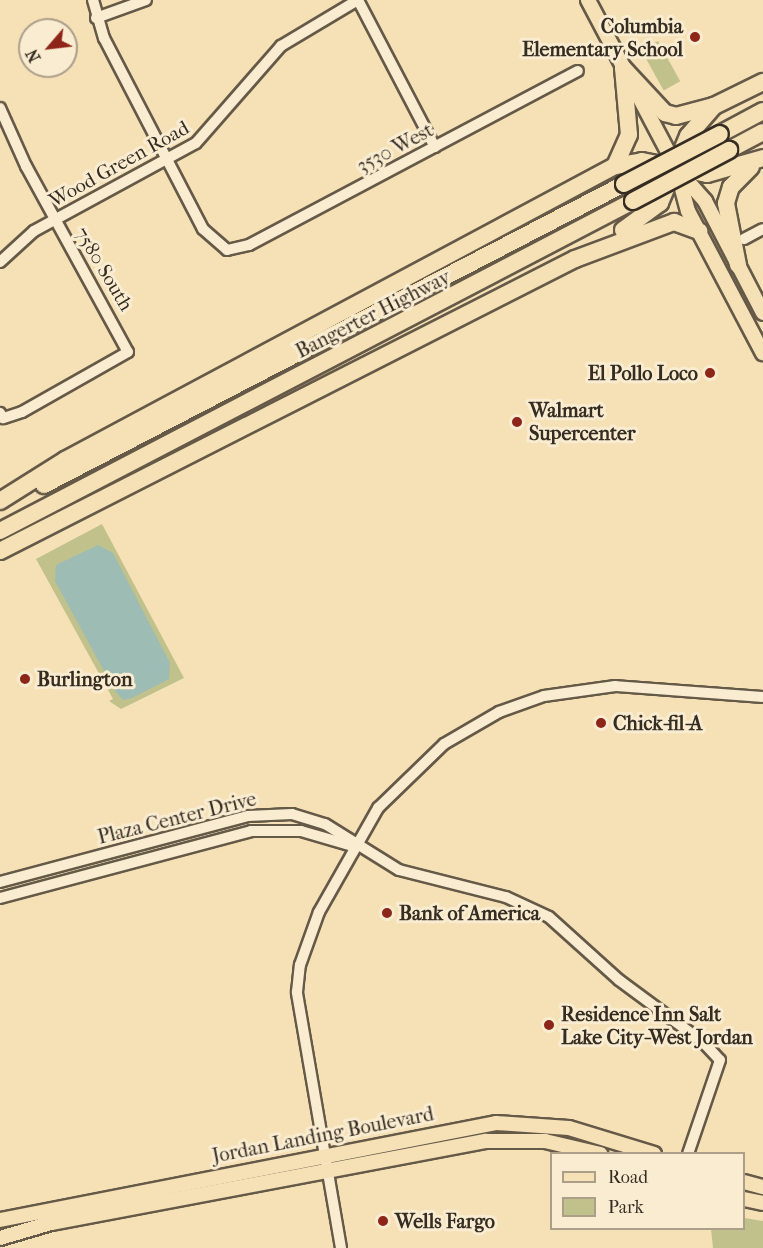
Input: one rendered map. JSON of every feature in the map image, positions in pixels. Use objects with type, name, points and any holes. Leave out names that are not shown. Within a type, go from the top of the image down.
[{"type":"highway","points":[[623,68],[665,113],[683,116],[714,106],[763,82]]},
{"type":"highway","points":[[615,166],[629,135],[623,68]]},
{"type":"highway","points":[[0,551],[575,259],[654,211],[677,169],[688,136],[714,106]]},
{"type":"highway","name":"Bangerter Highway","points":[[0,507],[763,111]]},
{"type":"highway","name":"Bangerter Highway","points":[[0,531],[763,132]]},
{"type":"highway","points":[[0,501],[65,460],[615,166],[642,161],[677,169],[723,174],[763,158]]},
{"type":"highway","points":[[738,265],[724,217],[726,203],[731,187],[763,158]]},
{"type":"highway","points":[[575,259],[674,222],[699,231]]},
{"type":"main road","points":[[588,0],[677,169],[699,231],[763,353]]},
{"type":"main road","points":[[677,169],[705,201],[763,313]]},
{"type":"main road","name":"Jordan Landing Boulevard","points":[[0,1220],[325,1154],[520,1122],[569,1128],[647,1152]]},
{"type":"main road","name":"Jordan Landing Boulevard","points":[[0,1238],[51,1223],[328,1170],[503,1140],[545,1141],[592,1152]]},
{"type":"main road","points":[[745,1182],[763,1187]]},
{"type":"main road","points":[[745,1199],[763,1203]]},
{"type":"street","points":[[93,0],[96,18],[167,159]]},
{"type":"street","points":[[96,18],[146,0]]},
{"type":"street","points":[[358,0],[435,147]]},
{"type":"street","name":"Wood Green Road","points":[[0,262],[55,220],[167,159],[211,132],[282,46],[358,0]]},
{"type":"street","name":"3530 West","points":[[167,159],[209,238],[227,250],[249,245],[578,71]]},
{"type":"street","name":"7580 South","points":[[0,108],[55,220],[128,352],[2,415]]},
{"type":"street","points":[[744,239],[763,229]]},
{"type":"street","points":[[341,1248],[297,992],[319,912],[368,822],[412,770],[471,726],[521,704],[561,692],[615,686],[763,698]]},
{"type":"street","name":"Plaza Center Drive","points":[[0,882],[265,813],[317,821],[344,834],[356,847]]},
{"type":"street","name":"Plaza Center Drive","points":[[0,898],[251,831],[301,831],[356,847],[412,876],[487,892],[541,913],[704,1043],[720,1060],[689,1152]]},
{"type":"green space","points":[[658,41],[680,81],[664,90],[641,50]]},
{"type":"green space","points":[[102,524],[184,678],[121,709],[109,701],[113,699],[36,559]]},
{"type":"green space","points":[[745,1218],[763,1221],[763,1248],[713,1248],[711,1230],[745,1230]]},
{"type":"water","points":[[98,545],[113,553],[170,663],[169,679],[132,698],[123,700],[115,691],[55,581],[56,565]]},
{"type":"place","name":"Columbia Elementary School","points":[[695,37]]},
{"type":"place","name":"El Pollo Loco","points":[[710,373]]},
{"type":"place","name":"Walmart Supercenter","points":[[517,422]]},
{"type":"place","name":"Burlington","points":[[25,679]]},
{"type":"place","name":"Chick-fil-A","points":[[601,723]]},
{"type":"place","name":"Bank of America","points":[[387,913]]},
{"type":"place","name":"Residence Inn Salt Lake City-West Jordan","points":[[549,1025]]},
{"type":"place","name":"Wells Fargo","points":[[383,1221]]}]
